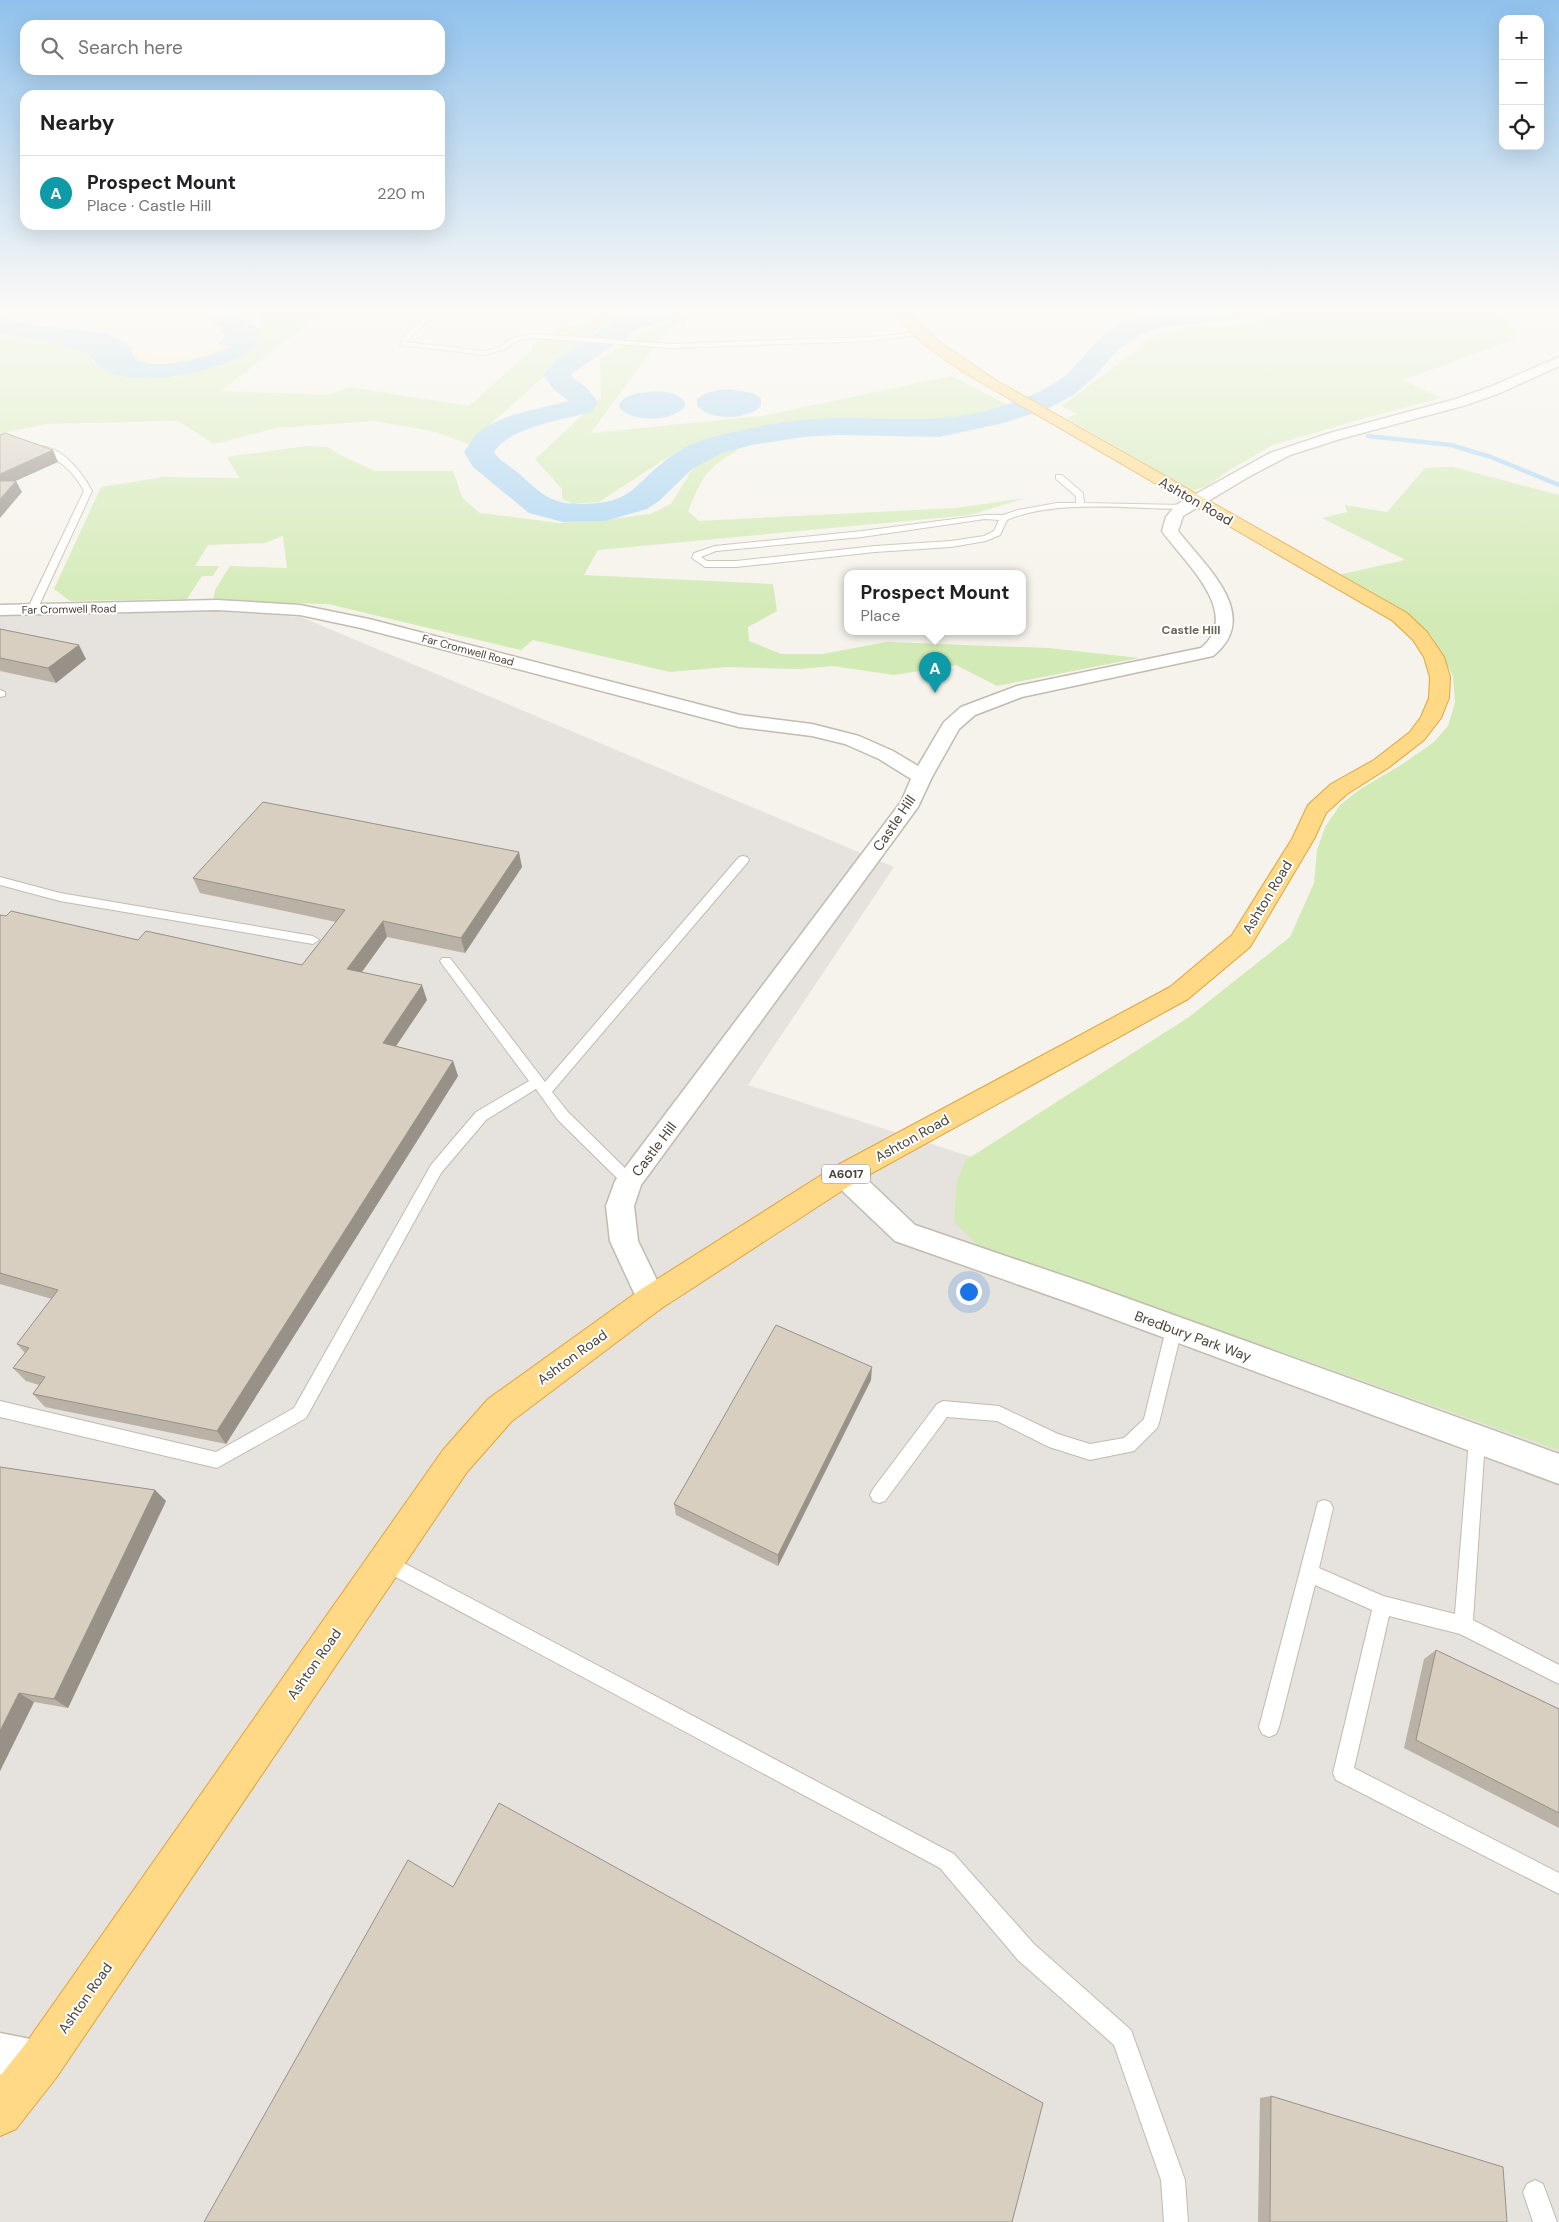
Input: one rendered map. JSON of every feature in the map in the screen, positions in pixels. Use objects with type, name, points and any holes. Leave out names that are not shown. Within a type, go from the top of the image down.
[{"type":"highway","name":"Ashton Road","points":[[0,2113],[40,2062],[455,1461],[500,1410],[651,1299],[844,1175],[1179,993],[1241,941],[1303,839],[1316,810],[1339,789],[1381,764],[1417,736],[1431,718],[1439,698],[1440,677],[1434,657],[1420,636],[1400,617],[1190,504],[1043,413]]},
{"type":"street","points":[[1190,504],[1284,452],[1347,432],[1419,413]]},
{"type":"street","name":"Castle Hill","points":[[651,1299],[624,1241],[620,1206],[629,1182],[911,803],[922,777],[951,726],[968,710],[1017,692],[1199,655],[1214,648],[1223,626],[1225,612],[1209,580],[1170,530],[1174,514],[1190,504]]},
{"type":"street","name":"Far Cromwell Road","points":[[0,610],[217,605],[300,610],[363,623],[739,721],[812,730],[852,740],[886,755],[922,777]]},
{"type":"street","name":"Bredbury Park Way","points":[[844,1175],[905,1234],[1174,1329],[1559,1470]]},
{"type":"street","points":[[0,2054],[40,2062]]},
{"type":"lane","points":[[32,610],[88,491],[80,474],[68,463],[50,451],[33,446]]},
{"type":"lane","points":[[1059,477],[1080,495],[1080,504]]},
{"type":"lane","points":[[1004,518],[997,532],[992,535],[951,544],[888,548],[736,564],[705,564],[696,558],[697,555],[703,552],[715,549],[871,533],[985,517],[1004,518],[1018,512],[1037,508],[1080,504],[1190,504]]},
{"type":"lane","points":[[0,1409],[217,1460],[300,1413],[436,1169],[480,1116],[541,1087],[743,860]]},
{"type":"lane","points":[[0,881],[60,897],[313,940]]},
{"type":"lane","points":[[446,961],[563,1116],[629,1182]]},
{"type":"lane","points":[[879,1495],[943,1409],[999,1414],[1055,1441],[1090,1452],[1128,1445],[1151,1423],[1174,1329]]},
{"type":"lane","points":[[1464,1625],[1477,1440]]},
{"type":"lane","points":[[1269,1727],[1310,1573],[1324,1508]]},
{"type":"lane","points":[[385,1562],[947,1861],[1026,1952],[1123,2038],[1174,2180],[1176,2222]]},
{"type":"lane","points":[[1310,1573],[1382,1605],[1464,1625],[1559,1675]]},
{"type":"lane","points":[[1382,1605],[1343,1773],[1559,1884]]},
{"type":"lane","points":[[1535,2192],[1545,2222]]},
{"type":"shaded area","points":[[184,609],[301,617],[894,867],[748,1085],[978,1159],[1559,1428],[1559,2222],[0,2222],[0,613]]},
{"type":"green space","points":[[0,413],[503,413],[468,444],[436,432],[375,421],[276,428],[214,444],[178,421],[45,424],[0,434]]},
{"type":"green space","points":[[585,413],[606,413],[591,433],[762,416],[778,413],[980,413],[954,420],[911,424],[845,422],[774,424],[715,436],[668,457],[599,502],[573,504],[562,499],[562,489],[535,459]]},
{"type":"green space","points":[[1075,413],[1385,413],[1273,445],[1231,469],[1207,486],[1191,491],[1067,418],[1077,414]]},
{"type":"green space","points":[[307,446],[328,447],[340,455],[375,471],[453,471],[463,499],[480,513],[559,523],[605,520],[650,514],[671,504],[695,465],[719,451],[735,446],[737,451],[711,469],[697,490],[688,511],[699,521],[956,508],[1025,498],[970,515],[598,550],[584,575],[773,584],[777,611],[748,627],[749,641],[781,654],[822,654],[887,642],[1048,648],[1139,658],[997,686],[956,665],[894,675],[833,666],[800,669],[726,667],[670,672],[533,640],[521,650],[328,604],[213,601],[215,590],[230,566],[287,568],[283,536],[265,543],[208,545],[195,566],[219,566],[213,576],[202,576],[187,599],[70,601],[54,589],[101,487],[164,477],[239,478],[227,457]]},
{"type":"green space","points":[[1453,467],[1559,495],[1559,1450],[978,1245],[954,1222],[957,1181],[966,1160],[1189,1017],[1290,937],[1314,883],[1317,850],[1325,827],[1340,805],[1359,790],[1404,763],[1434,742],[1448,726],[1455,703],[1453,676],[1431,635],[1407,613],[1338,575],[1405,560],[1322,518],[1347,512],[1345,505],[1387,512],[1425,468]]},
{"type":"water","points":[[625,413],[677,413],[662,418],[632,416]]},
{"type":"water","points":[[708,413],[750,413],[729,417]]},
{"type":"building","points":[[5,433],[53,450],[0,474],[0,435]]},
{"type":"building","points":[[0,481],[16,481],[0,499]]},
{"type":"building","points":[[0,629],[79,645],[48,668],[0,658]]},
{"type":"building","points":[[263,802],[519,852],[461,938],[383,921],[347,969],[422,985],[383,1043],[453,1061],[217,1431],[33,1394],[45,1377],[13,1368],[29,1348],[17,1344],[58,1290],[0,1273],[0,915],[6,916],[11,911],[138,940],[146,931],[302,965],[345,910],[193,878]]},
{"type":"building","points":[[776,1325],[872,1367],[778,1555],[674,1504]]},
{"type":"building","points":[[0,1467],[155,1490],[54,1699],[19,1693],[0,1731]]},
{"type":"building","points":[[1436,1650],[1559,1709],[1559,1813],[1416,1740]]},
{"type":"building","points":[[499,1803],[1043,2103],[1012,2222],[204,2222],[408,1860],[453,1887]]},
{"type":"building","points":[[1271,2096],[1503,2167],[1507,2222],[1270,2222]]},
{"type":"waterway","points":[[557,413],[509,427],[495,434],[485,442],[479,452],[484,461],[540,507],[554,512],[583,514],[605,512],[626,507],[644,497],[671,471],[693,455],[735,440],[803,428],[911,429],[953,427],[1008,413]]},
{"type":"waterway","points":[[1368,436],[1451,445],[1491,457],[1559,485]]},
{"type":"place","name":"Prospect Mount","points":[[935,693]]},
{"type":"district","name":"Castle Hill","points":[[1191,630]]}]
